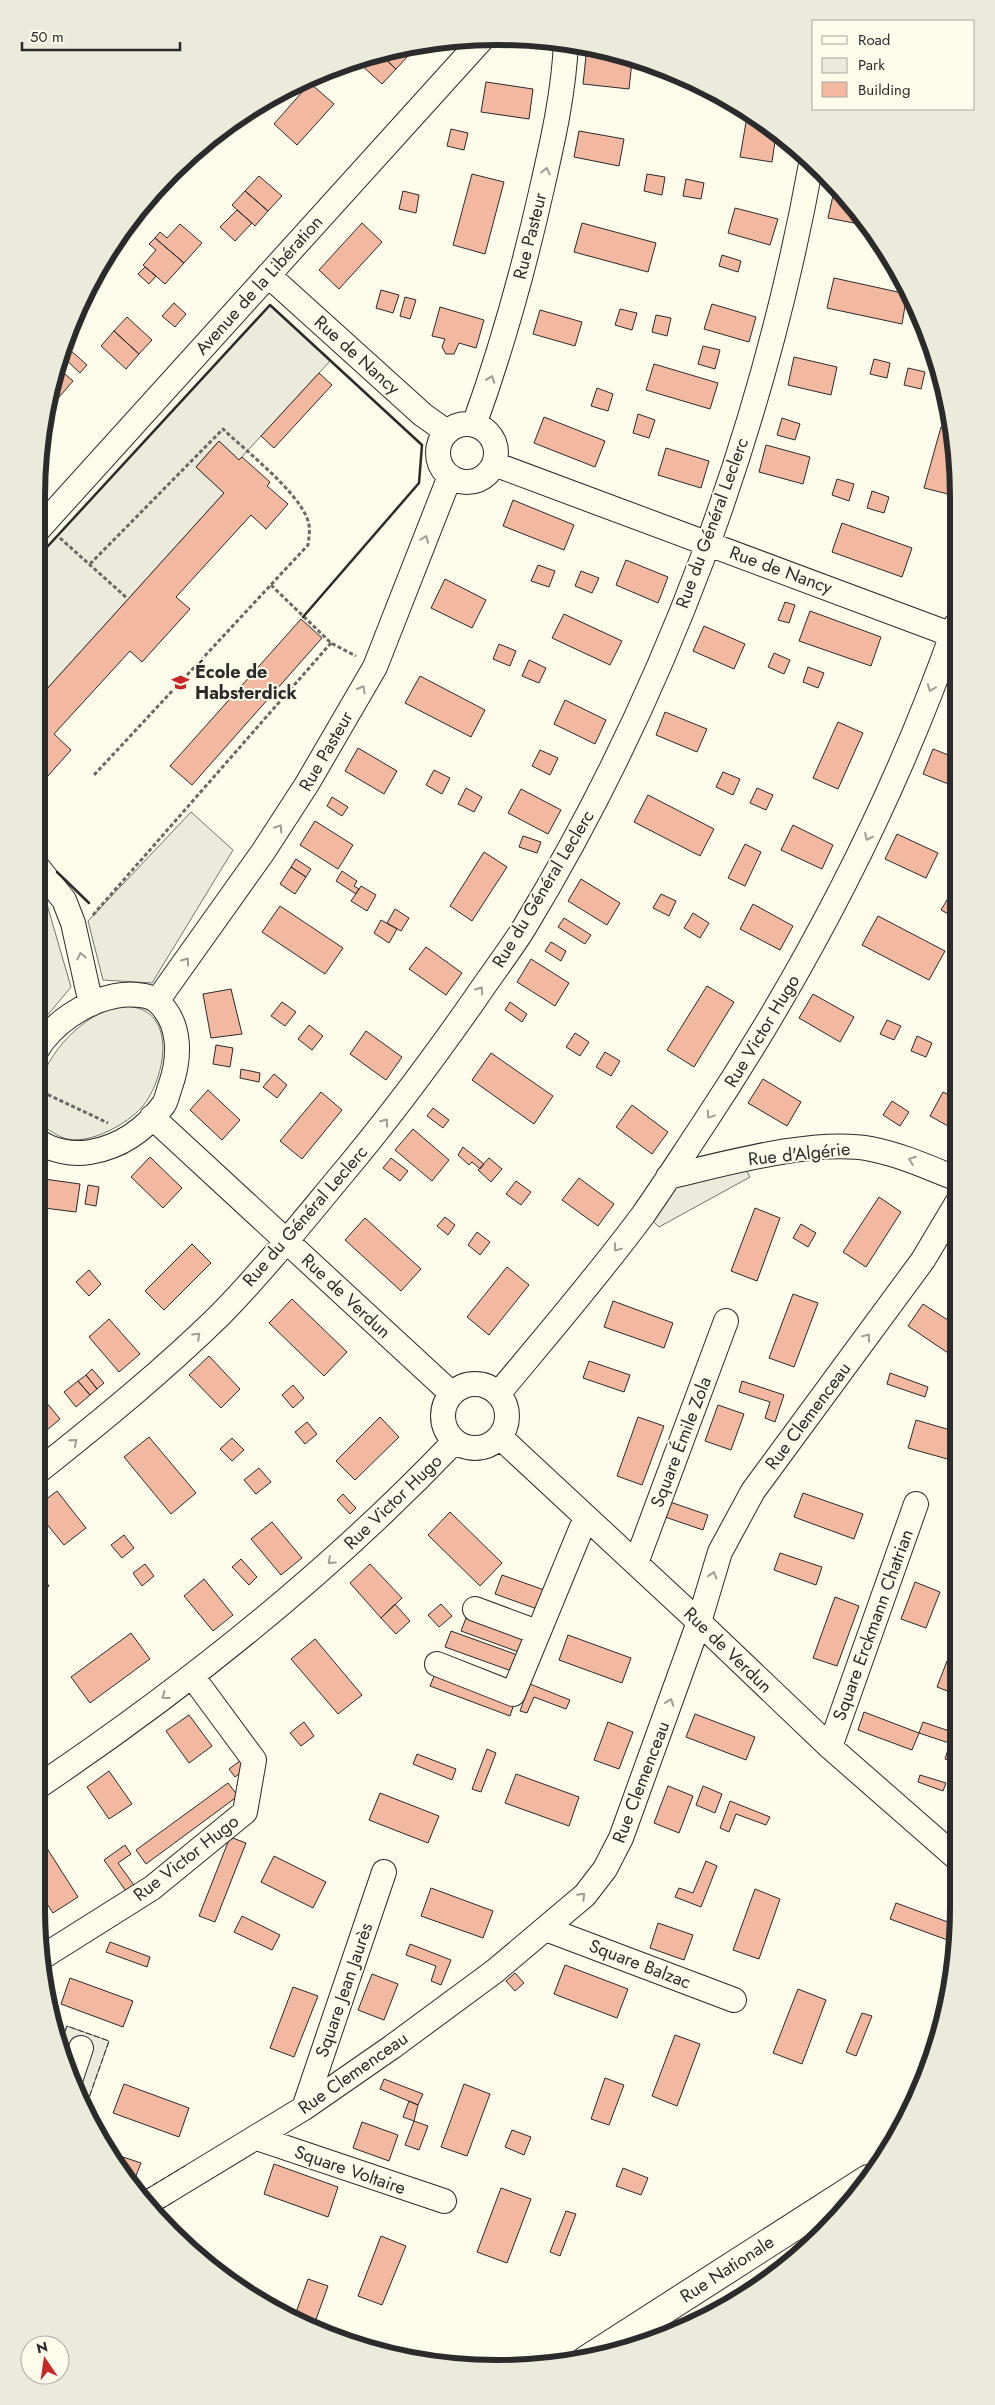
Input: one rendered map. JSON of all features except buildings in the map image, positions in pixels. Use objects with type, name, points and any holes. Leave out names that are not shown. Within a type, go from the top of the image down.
[{"type":"main road","name":"Rue Nationale","points":[[607,2347],[850,2190]]},
{"type":"street","name":"Avenue de la Libération","points":[[45,522],[476,46]]},
{"type":"street","name":"Rue Pasteur","points":[[474,425],[497,363],[531,237],[555,131],[565,50]]},
{"type":"street","name":"Rue du Général Leclerc","points":[[45,1466],[154,1375],[220,1314],[286,1242],[413,1085],[522,932],[602,788],[645,701],[708,544],[753,404],[778,312],[810,171]]},
{"type":"street","name":"Rue de Nancy","points":[[268,275],[423,415],[447,432]]},
{"type":"street","points":[[474,425],[490,436],[495,444],[494,464],[490,472],[475,481],[466,482],[450,476],[444,471],[438,455],[439,447],[447,432],[455,427],[474,425]]},
{"type":"street","name":"Rue de Nancy","points":[[494,464],[708,544],[950,631]]},
{"type":"street","name":"Rue Pasteur","points":[[157,1001],[263,852],[307,784],[375,666],[450,476]]},
{"type":"street","name":"Rue Victor Hugo","points":[[498,1394],[592,1282],[668,1177],[750,1054],[798,971],[848,878],[895,781],[950,642]]},
{"type":"street","points":[[45,877],[64,900],[76,934],[91,1004]]},
{"type":"street","points":[[45,1040],[58,1025],[74,1012],[111,996],[131,993],[157,1001],[172,1023],[178,1044],[176,1071],[165,1102],[134,1135],[122,1143],[104,1150],[68,1153],[45,1144]]},
{"type":"street","name":"Rue de Verdun","points":[[152,1117],[452,1394]]},
{"type":"street","name":"Rue d'Algérie","points":[[668,1177],[749,1158],[831,1147],[868,1149],[907,1158],[950,1176]]},
{"type":"street","name":"Rue Clemenceau","points":[[152,2200],[257,2138],[392,2048],[495,1971],[546,1929],[590,1888],[605,1869],[621,1838],[699,1622],[720,1552],[753,1491],[922,1260],[950,1214]]},
{"type":"street","name":"Square Émile Zola","points":[[636,1563],[726,1321]]},
{"type":"street","points":[[475,1384],[483,1385],[498,1394],[504,1402],[507,1420],[500,1437],[483,1448],[473,1449],[454,1442],[447,1434],[443,1424],[442,1413],[452,1394],[458,1388],[475,1384]]},
{"type":"street","name":"Rue de Verdun","points":[[500,1437],[830,1747],[950,1852]]},
{"type":"street","name":"Rue Victor Hugo","points":[[45,1782],[192,1676],[308,1581],[366,1530],[454,1442]]},
{"type":"street","name":"Square Erckmann Chatrian","points":[[830,1747],[916,1504]]},
{"type":"street","points":[[437,1664],[513,1694],[586,1517]]},
{"type":"street","points":[[475,1610],[537,1632]]},
{"type":"street","name":"Rue Victor Hugo","points":[[48,1954],[152,1888],[245,1812],[254,1760],[192,1676]]},
{"type":"street","name":"Square Jean Jaurès","points":[[304,2108],[384,1872]]},
{"type":"street","name":"Square Balzac","points":[[546,1929],[734,2000]]},
{"type":"street","points":[[75,2068],[82,2048]]},
{"type":"street","name":"Square Voltaire","points":[[257,2138],[444,2201]]},
{"type":"path","points":[[90,564],[223,429],[293,496],[307,518],[310,530],[308,545],[94,775]]},
{"type":"path","points":[[45,532],[90,564],[128,599]]},
{"type":"path","points":[[271,585],[331,643],[375,666]]},
{"type":"path","points":[[76,934],[331,643]]},
{"type":"green space","points":[[191,812],[233,850],[152,983],[103,980],[88,921]]},
{"type":"green space","points":[[45,900],[46,901],[71,987],[45,1018]]},
{"type":"green space","points":[[127,1006],[139,1008],[155,1019],[163,1043],[162,1058],[155,1085],[142,1107],[118,1126],[98,1136],[77,1140],[59,1136],[45,1128],[45,1071],[49,1062],[68,1037],[80,1027],[92,1018],[115,1008]]},
{"type":"shaded area","points":[[270,305],[331,360],[239,460],[219,441],[196,467],[224,493],[45,691],[45,549]]},
{"type":"shaded area","points":[[741,1160],[750,1177],[659,1227],[644,1213],[668,1177]]},
{"type":"shaded area","points":[[67,2026],[109,2041],[88,2100],[79,2081],[63,2036]]},
{"type":"fence","points":[[63,2036],[67,2026],[109,2041],[88,2100]]},
{"type":"fence","points":[[145,2190],[185,2166]]},
{"type":"fence","points":[[161,2210],[175,2201]]},
{"type":"wall","points":[[45,549],[270,305],[422,445],[419,483],[303,617]]},
{"type":"wall","points":[[57,872],[89,903]]},
{"type":"place","name":"École de Habsterdick","points":[[181,682]]}]
